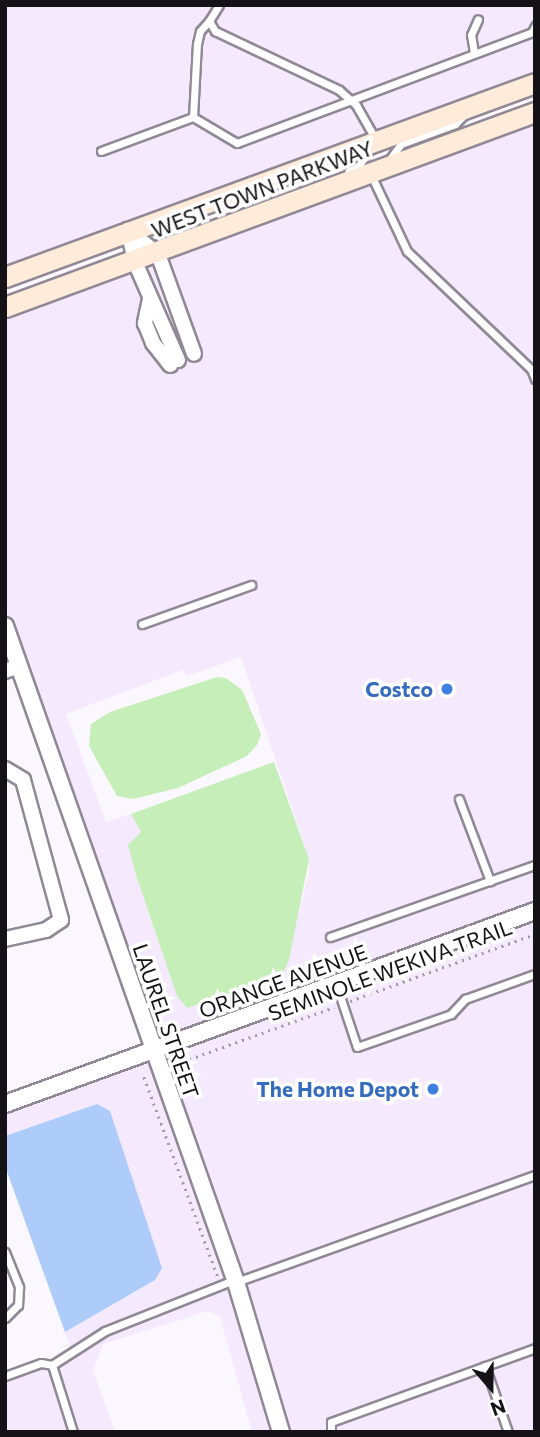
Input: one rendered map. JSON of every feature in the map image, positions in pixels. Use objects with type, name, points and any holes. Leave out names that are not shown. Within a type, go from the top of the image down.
[{"type":"main road","name":"WEST TOWN PARKWAY","points":[[5,277],[535,83]]},
{"type":"main road","name":"WEST TOWN PARKWAY","points":[[5,307],[158,254],[535,112]]},
{"type":"street","points":[[128,230],[158,254],[194,354]]},
{"type":"street","points":[[128,230],[135,262],[174,362]]},
{"type":"street","name":"LAUREL STREET","points":[[5,626],[12,668],[154,1051],[235,1281],[281,1432]]},
{"type":"street","points":[[5,769],[23,780],[61,920],[46,930],[5,939]]},
{"type":"street","name":"ORANGE AVENUE","points":[[5,1104],[535,911]]},
{"type":"lane","points":[[193,117],[197,44],[200,32],[219,5]]},
{"type":"lane","points":[[474,53],[471,35],[478,19]]},
{"type":"lane","points":[[209,21],[215,31],[350,99],[376,140],[357,168],[291,192],[278,207]]},
{"type":"lane","points":[[101,151],[193,117],[237,142],[532,32],[535,26]]},
{"type":"lane","points":[[473,105],[455,124],[401,144],[378,169],[407,251],[531,369],[535,379]]},
{"type":"lane","points":[[142,624],[251,585]]},
{"type":"lane","points":[[459,799],[490,881]]},
{"type":"lane","points":[[330,937],[535,865]]},
{"type":"lane","points":[[336,984],[357,1048],[451,1014],[465,999],[535,974]]},
{"type":"lane","points":[[5,1376],[41,1363],[52,1365],[105,1331],[235,1281],[535,1175]]},
{"type":"lane","points":[[5,1252],[19,1287],[18,1305],[5,1318]]},
{"type":"lane","points":[[331,1432],[331,1422],[535,1348]]},
{"type":"lane","points":[[52,1365],[73,1432]]},
{"type":"lane","points":[[485,1366],[508,1432]]},
{"type":"path","name":"SEMINOLE WEKIVA TRAIL","points":[[176,1064],[535,934]]},
{"type":"path","points":[[144,1077],[215,1269]]},
{"type":"shaded area","points":[[5,5],[535,5],[535,75],[5,269]]},
{"type":"shaded area","points":[[535,120],[535,903],[158,1042],[5,607],[5,315],[131,271],[142,298],[139,324],[152,322],[151,318],[158,332],[158,296],[144,267]],"holes":[[[241,657],[309,859],[309,873],[284,971],[186,1007],[177,996],[136,875],[129,845],[141,832],[140,822],[131,814],[106,822],[66,714],[183,670],[187,676]]]},
{"type":"shaded area","points":[[535,919],[535,1432],[287,1432],[242,1279],[163,1055]]},
{"type":"shaded area","points":[[151,1060],[229,1284],[274,1432],[252,1432],[220,1317],[208,1311],[103,1344],[93,1370],[115,1432],[5,1432],[5,1380],[73,1357],[65,1332],[155,1280],[97,1104],[5,1136],[5,1112]]},
{"type":"green space","points":[[217,677],[226,678],[242,690],[261,734],[257,745],[247,756],[178,788],[133,799],[117,796],[89,746],[91,724],[110,712]]},
{"type":"green space","points":[[274,762],[309,859],[289,960],[284,971],[258,984],[187,1008],[177,996],[136,875],[128,845],[141,832],[131,814]]},
{"type":"water","points":[[97,1104],[110,1111],[162,1268],[155,1280],[65,1332],[5,1166],[5,1136]]},
{"type":"place","name":"Costco","points":[[447,689]]},
{"type":"place","name":"The Home Depot","points":[[433,1089]]}]
